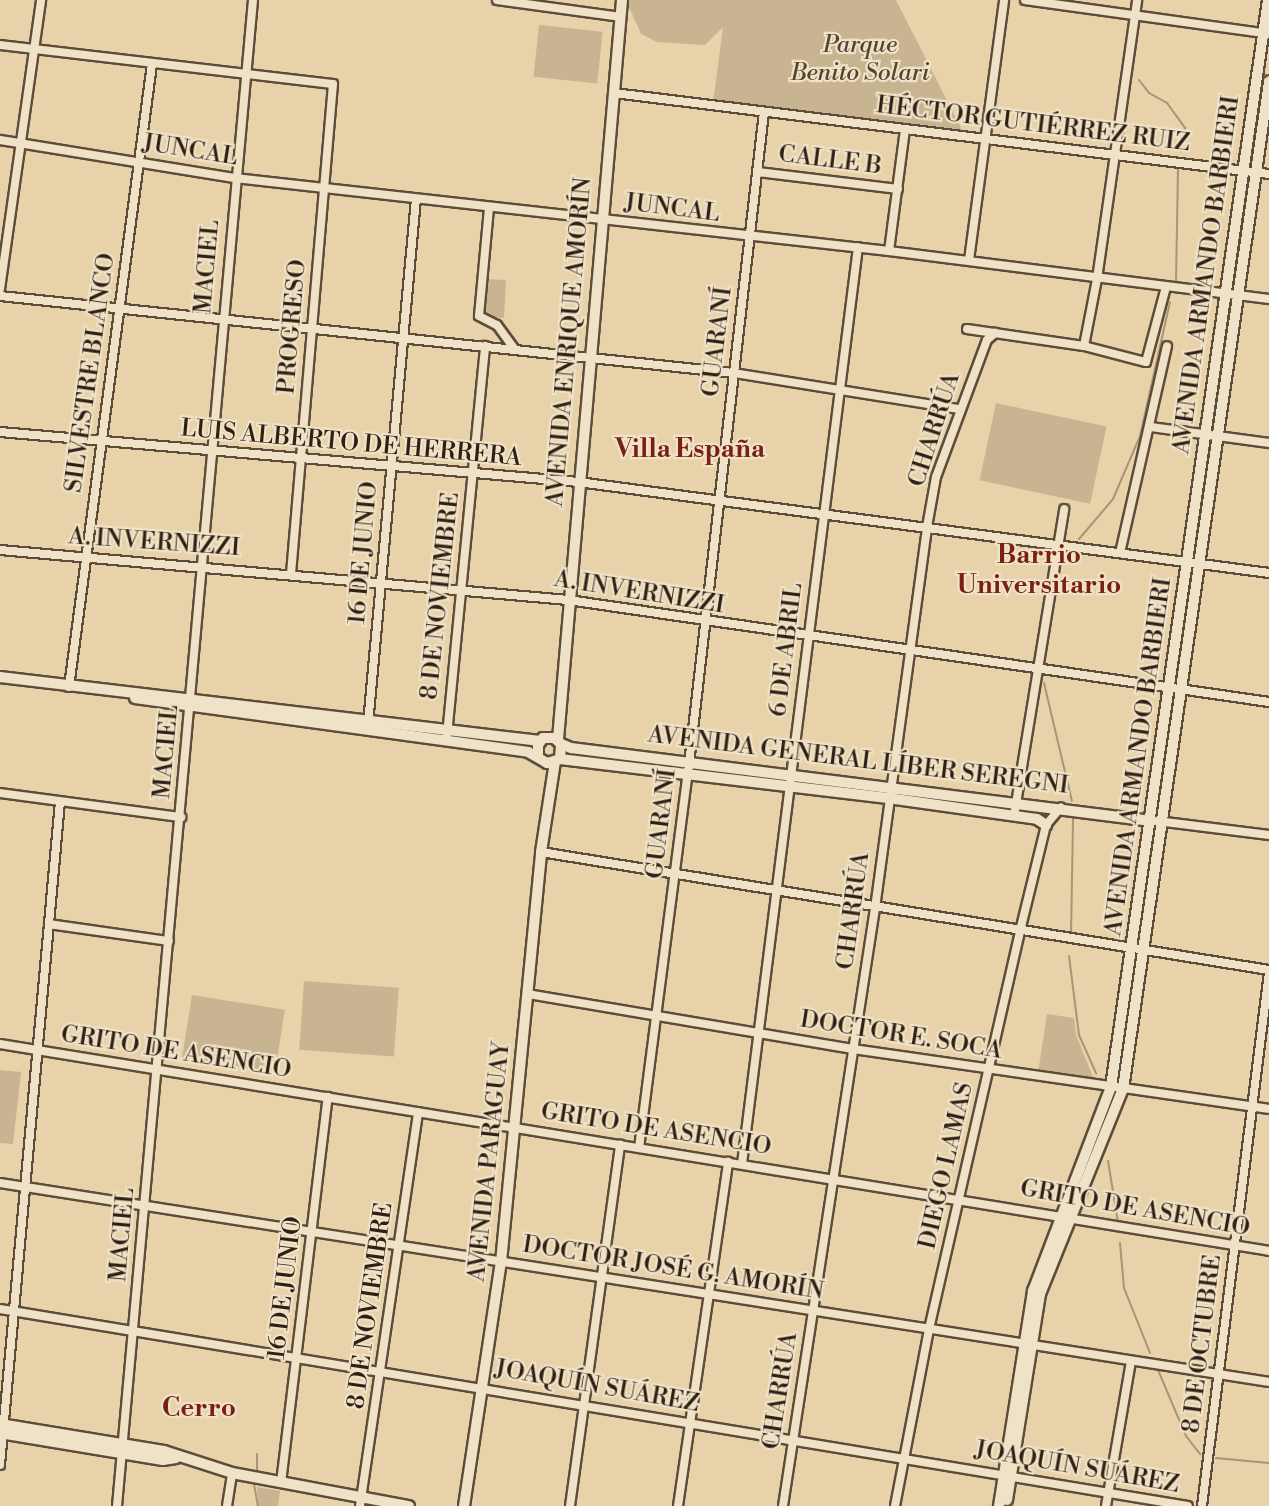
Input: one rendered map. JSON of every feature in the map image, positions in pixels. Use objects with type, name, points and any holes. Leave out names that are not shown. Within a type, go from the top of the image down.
[{"type":"street","points":[[0,289],[41,0]]},
{"type":"street","name":"MACIEL","points":[[117,1506],[125,1449],[156,1069],[181,817],[235,178],[253,0]]},
{"type":"street","points":[[497,0],[621,17]]},
{"type":"street","name":"AVENIDA ENRIQUE AMORÍN","points":[[557,761],[559,689],[622,0]]},
{"type":"street","points":[[969,260],[1004,0]]},
{"type":"street","points":[[1025,0],[1266,34]]},
{"type":"street","points":[[1084,346],[1097,279],[1137,0]]},
{"type":"street","name":"AVENIDA ARMANDO BARBIERI","points":[[999,1506],[1007,1476],[1033,1291],[1123,1089],[1183,689],[1206,435],[1243,171],[1266,34],[1268,0]]},
{"type":"street","points":[[0,45],[245,74]]},
{"type":"street","name":"SILVESTRE BLANCO","points":[[69,687],[152,64]]},
{"type":"street","name":"PROGRESO","points":[[245,74],[333,84],[291,574]]},
{"type":"street","name":"AVENIDA ARMANDO BARBIERI","points":[[1065,1217],[1111,1087],[1170,687],[1218,437],[1269,82]]},
{"type":"street","name":"HÉCTOR GUTIÉRREZ RUIZ","points":[[614,93],[905,130],[1114,153],[1269,174]]},
{"type":"street","name":"GUARANÍ","points":[[639,1148],[688,773],[764,112]]},
{"type":"street","points":[[890,250],[905,130]]},
{"type":"street","name":"JUNCAL","points":[[0,140],[235,178],[751,238],[890,250],[1097,279],[1269,299]]},
{"type":"street","name":"CALLE B","points":[[758,172],[898,189]]},
{"type":"street","name":"16 DE JUNIO","points":[[367,726],[416,199]]},
{"type":"street","points":[[489,208],[479,316],[497,325],[514,348]]},
{"type":"street","name":"6 DE ABRIL","points":[[742,1164],[779,892],[838,388],[858,247]]},
{"type":"street","points":[[967,329],[1084,346],[1146,362],[1166,287]]},
{"type":"street","points":[[0,296],[514,348],[734,373],[960,409]]},
{"type":"street","name":"CHARRÚA","points":[[783,1506],[875,908],[889,786],[936,477],[987,340],[995,333]]},
{"type":"street","name":"8 DE NOVIEMBRE","points":[[447,737],[485,346]]},
{"type":"street","points":[[1120,553],[1151,427],[1167,346]]},
{"type":"street","points":[[1151,427],[1269,443]]},
{"type":"street","name":"LUIS ALBERTO DE HERRERA","points":[[0,432],[472,475],[578,482],[823,512],[1269,573]]},
{"type":"street","points":[[1014,816],[1019,801],[1064,509]]},
{"type":"street","name":"A. INVERNIZZI","points":[[0,550],[201,565],[568,600],[809,638],[1040,667],[1269,702]]},
{"type":"street","points":[[0,677],[447,737],[540,759]]},
{"type":"street","name":"AVENIDA ENRIQUE AMORÍN","points":[[540,759],[542,740],[559,689]]},
{"type":"street","points":[[447,737],[542,740]]},
{"type":"street","name":"AVENIDA GENERAL LÍBER SEREGNI","points":[[542,740],[689,761],[1019,801],[1151,821]]},
{"type":"street","name":"AVENIDA GENERAL LÍBER SEREGNI","points":[[540,759],[688,773],[888,798],[1037,819],[1046,825]]},
{"type":"street","name":"AVENIDA PARAGUAY","points":[[540,759],[545,820]]},
{"type":"street","name":"AVENIDA PARAGUAY","points":[[464,1506],[501,1262],[541,852],[557,761]]},
{"type":"street","points":[[0,794],[181,817]]},
{"type":"street","points":[[0,1465],[60,802]]},
{"type":"street","name":"DIEGO LAMAS","points":[[895,1506],[929,1329],[1020,931],[1046,825],[1061,807]]},
{"type":"street","points":[[1151,821],[1269,836]]},
{"type":"street","points":[[541,852],[1269,972]]},
{"type":"street","points":[[49,924],[169,941]]},
{"type":"street","name":"8 DE OCTUBRE","points":[[1202,1506],[1269,972]]},
{"type":"street","name":"DOCTOR E. SOCA","points":[[528,994],[854,1049],[1269,1109]]},
{"type":"street","name":"GRITO DE ASENCIO","points":[[0,1044],[516,1126],[1269,1251]]},
{"type":"street","name":"16 DE JUNIO","points":[[281,1483],[328,1097]]},
{"type":"street","name":"8 DE NOVIEMBRE","points":[[361,1501],[382,1371],[418,1112]]},
{"type":"street","points":[[570,1506],[620,1144]]},
{"type":"street","points":[[678,1506],[728,1162]]},
{"type":"street","name":"DOCTOR JOSÉ G. AMORÍN","points":[[0,1183],[1269,1382]]},
{"type":"street","name":"JOAQUÍN SUÁREZ","points":[[0,1309],[1188,1506]]},
{"type":"street","points":[[1106,1506],[1131,1360]]},
{"type":"street","points":[[2,1429],[176,1458],[232,1473],[361,1501],[409,1506]]},
{"type":"street","points":[[227,1506],[232,1473]]},
{"type":"street","name":"AVENIDA ARMANDO BARBIERI","points":[[1006,1506],[1007,1476]]},
{"type":"green space","name":"Parque Benito Solari","points":[[626,0],[896,0],[963,132],[713,103],[723,27],[705,45],[657,42],[641,34]]},
{"type":"green space","points":[[539,25],[603,32],[597,83],[534,77]]},
{"type":"green space","points":[[485,279],[506,280],[504,318],[483,317]]},
{"type":"green space","points":[[996,403],[1107,426],[1090,504],[980,480]]},
{"type":"green space","points":[[304,981],[399,988],[394,1056],[299,1050]]},
{"type":"green space","points":[[192,995],[285,1010],[275,1073],[182,1058]]},
{"type":"green space","points":[[1047,1014],[1074,1018],[1076,1035],[1095,1082],[1038,1073]]},
{"type":"green space","points":[[0,1070],[21,1072],[13,1144],[0,1143]]},
{"type":"green space","points":[[257,1487],[280,1491],[278,1506],[258,1506]]},
{"type":"waterway","points":[[1139,80],[1149,93],[1167,103],[1185,128],[1181,152]]},
{"type":"waterway","points":[[1176,283],[1178,165]]},
{"type":"waterway","points":[[1079,539],[1113,499],[1140,436],[1170,302]]},
{"type":"waterway","points":[[1044,683],[1072,801]]},
{"type":"waterway","points":[[1071,935],[1073,818]]},
{"type":"waterway","points":[[1069,956],[1079,1035],[1096,1073]]},
{"type":"waterway","points":[[1108,1161],[1118,1222]]},
{"type":"waterway","points":[[1120,1243],[1124,1288],[1150,1353]]},
{"type":"waterway","points":[[1158,1370],[1186,1436],[1200,1454]]},
{"type":"waterway","points":[[257,1454],[257,1472]]},
{"type":"waterway","points":[[1216,1458],[1269,1463]]},
{"type":"waterway","points":[[254,1484],[258,1506]]},
{"type":"district","name":"Villa España","points":[[690,450]]},
{"type":"district","name":"Barrio Universitario","points":[[1039,571]]},
{"type":"district","name":"Cerro","points":[[199,1409]]}]
